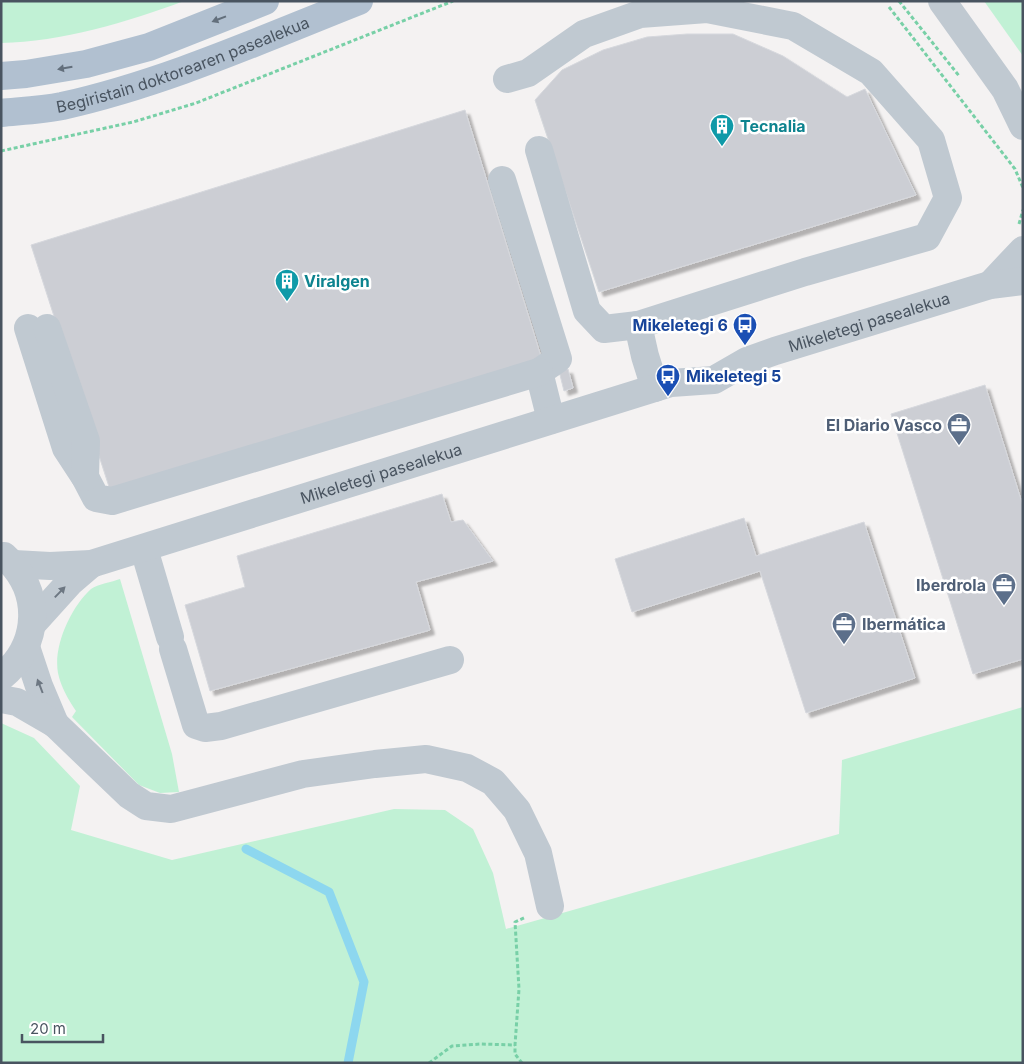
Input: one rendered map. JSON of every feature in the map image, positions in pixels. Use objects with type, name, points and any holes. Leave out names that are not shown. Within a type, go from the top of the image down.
[{"type":"main road","points":[[1,76],[26,74],[86,64],[149,47],[265,1]]},
{"type":"main road","name":"Begiristain doktorearen pasealekua","points":[[1,113],[60,106],[180,72],[359,1]]},
{"type":"street","points":[[942,1],[1014,94],[1023,126]]},
{"type":"street","points":[[507,79],[528,73],[584,34],[640,14],[707,9],[793,26],[871,72],[931,140],[948,198],[927,237],[805,272],[638,325],[604,329],[587,311],[539,150]]},
{"type":"street","points":[[36,324],[66,448],[86,477],[96,498],[112,501],[539,372],[558,359],[502,180]]},
{"type":"street","name":"Mikeletegi pasealekua","points":[[990,285],[1023,250]]},
{"type":"street","name":"Mikeletegi pasealekua","points":[[8,559],[50,566],[91,564],[663,386],[714,380],[747,361],[990,285],[1023,281]]},
{"type":"street","points":[[638,325],[645,356],[663,386]]},
{"type":"street","points":[[539,372],[551,420]]},
{"type":"street","points":[[144,549],[196,725],[205,728],[221,726],[450,660]]},
{"type":"street","points":[[8,559],[25,582],[32,602],[30,635],[39,686],[55,724]]},
{"type":"street","name":"Mikeletegi pasealekua","points":[[1,678],[13,668],[30,635],[70,582],[91,564]]},
{"type":"street","points":[[1,699],[17,702],[55,724],[129,795],[146,806],[171,809],[303,774],[375,764],[426,759],[467,768],[493,782],[517,810],[538,853],[550,906]]},
{"type":"path","points":[[889,8],[977,118],[1015,169],[1023,188]]},
{"type":"path","points":[[522,1063],[515,1054],[514,1045],[519,989],[515,922],[550,906]]},
{"type":"path","points":[[429,1063],[452,1046],[481,1044],[514,1045]]},
{"type":"green space","points":[[1,1],[184,1],[94,30],[47,39],[1,43]]},
{"type":"green space","points":[[984,1],[1023,1],[1023,56]]},
{"type":"green space","points":[[120,579],[172,754],[179,792],[160,793],[139,785],[72,717],[76,711],[65,693],[59,678],[58,651],[70,616],[91,589]]},
{"type":"green space","points":[[1023,707],[1023,1063],[1,1063],[1,723],[34,738],[80,786],[71,830],[172,860],[394,809],[445,810],[473,829],[493,873],[506,929],[839,834],[842,760]]},
{"type":"building","name":"Tecnalia","points":[[687,34],[733,34],[783,56],[847,97],[865,89],[916,195],[599,292],[535,100],[562,70],[603,50],[647,37]]},
{"type":"building","name":"Viralgen","points":[[465,110],[542,360],[111,493],[31,245]]},
{"type":"building","points":[[568,369],[573,388],[564,391],[559,371]]},
{"type":"building","points":[[985,385],[1023,506],[1023,659],[973,674],[891,414]]},
{"type":"building","points":[[442,494],[451,522],[463,520],[493,561],[416,582],[430,630],[210,691],[185,605],[245,587],[237,556]]},
{"type":"building","name":"Ibermática","points":[[744,518],[756,556],[864,522],[915,678],[806,713],[760,571],[632,612],[615,559]]},
{"type":"waterway","points":[[246,849],[329,892],[364,982],[348,1063]]},
{"type":"place","name":"Tecnalia","points":[[722,147]]},
{"type":"place","name":"Viralgen","points":[[287,302]]},
{"type":"place","name":"Mikeletegi 6","points":[[745,346]]},
{"type":"place","name":"Mikeletegi 5","points":[[668,397]]},
{"type":"place","name":"El Diario Vasco","points":[[959,446]]},
{"type":"place","name":"Iberdrola","points":[[1004,606]]},
{"type":"place","name":"Ibermática","points":[[844,645]]}]
